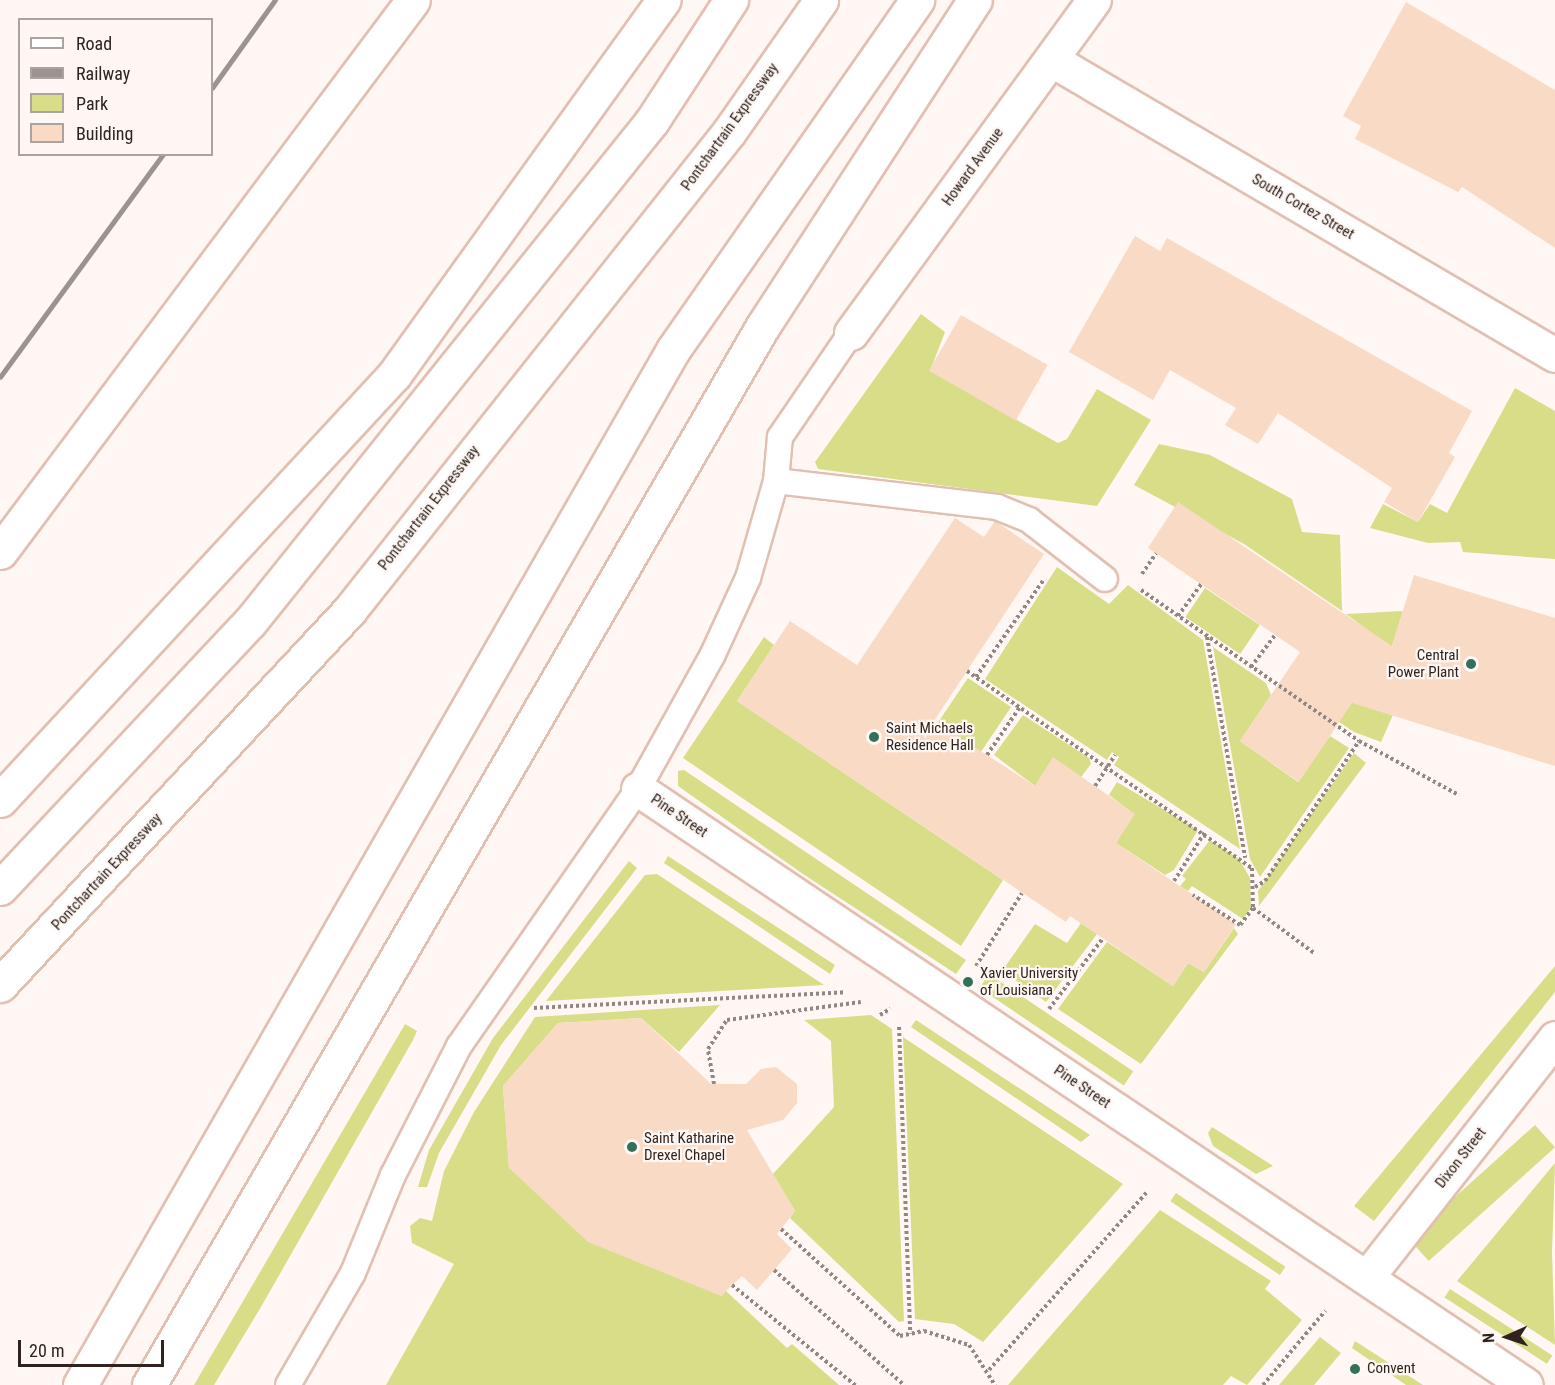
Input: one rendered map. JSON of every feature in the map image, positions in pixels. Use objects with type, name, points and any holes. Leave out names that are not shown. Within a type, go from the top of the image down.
[{"type":"main road","points":[[0,552],[413,0]]},
{"type":"main road","points":[[0,800],[394,375],[663,0]]},
{"type":"main road","points":[[0,888],[250,622],[652,121],[731,0]]},
{"type":"main road","name":"Pontchartrain Expressway","points":[[0,985],[348,611],[729,132],[821,0]]},
{"type":"main road","points":[[80,1385],[673,350],[917,0]]},
{"type":"main road","points":[[149,1385],[758,336],[975,0]]},
{"type":"main road","name":"Howard Avenue","points":[[851,333],[1094,0]]},
{"type":"main road","name":"South Cortez Street","points":[[1052,60],[1555,355]]},
{"type":"main road","name":"Pine Street","points":[[638,789],[1526,1385]]},
{"type":"main road","name":"Dixon Street","points":[[1367,1278],[1555,1038]]},
{"type":"lane","points":[[288,1385],[352,1273],[393,1175],[459,1046],[638,789],[748,578],[776,481],[780,437],[851,333]]},
{"type":"lane","points":[[776,481],[997,507],[1029,520],[1105,579]]},
{"type":"path","points":[[976,677],[1063,547]]},
{"type":"path","points":[[1156,553],[1135,585],[1359,741],[1459,795]]},
{"type":"path","points":[[1178,616],[1202,583]]},
{"type":"path","points":[[1251,667],[1275,634]]},
{"type":"path","points":[[1193,895],[1240,926],[1254,908],[1255,887],[1245,858],[1207,637]]},
{"type":"path","points":[[967,671],[1245,858]]},
{"type":"path","points":[[987,755],[1020,707]]},
{"type":"path","points":[[1255,887],[1265,880],[1359,741]]},
{"type":"path","points":[[1095,786],[1115,755]]},
{"type":"path","points":[[1174,881],[1205,832]]},
{"type":"path","points":[[972,972],[1022,893]]},
{"type":"path","points":[[1254,908],[1314,953]]},
{"type":"path","points":[[1049,1009],[1103,938]]},
{"type":"path","points":[[534,1008],[846,992]]},
{"type":"path","points":[[714,1084],[708,1049],[727,1020],[861,1002]]},
{"type":"path","points":[[899,1027],[910,1334]]},
{"type":"path","points":[[988,1371],[1147,1192]]},
{"type":"path","points":[[781,1229],[900,1336],[948,1335],[969,1345],[995,1385]]},
{"type":"path","points":[[774,1270],[904,1385]]},
{"type":"path","points":[[732,1285],[855,1385]]},
{"type":"path","points":[[1263,1385],[1326,1311]]},
{"type":"green space","points":[[921,314],[945,332],[930,371],[1058,443],[1067,439],[1097,389],[1151,420],[1097,506],[818,469],[815,462]]},
{"type":"green space","points":[[1515,388],[1555,411],[1555,559],[1463,552],[1460,542],[1428,543],[1370,528],[1383,504],[1418,522],[1430,504],[1447,513]]},
{"type":"green space","points":[[1159,444],[1210,455],[1292,499],[1302,532],[1340,535],[1342,611],[1244,544],[1134,485]]},
{"type":"green space","points":[[1057,567],[1109,604],[1128,585],[1203,640],[1240,849],[1114,765],[1119,757],[1112,752],[1107,760],[985,679]]},
{"type":"green space","points":[[1205,588],[1260,625],[1240,654],[1185,617]]},
{"type":"green space","points":[[1403,611],[1372,709],[1393,715],[1381,742],[1354,732],[1284,685],[1334,674],[1365,628],[1346,614]]},
{"type":"green space","points":[[764,637],[774,645],[737,701],[1003,880],[961,946],[683,758]]},
{"type":"green space","points":[[1213,647],[1266,683],[1271,695],[1240,741],[1298,782],[1330,736],[1349,748],[1260,877],[1250,859]]},
{"type":"green space","points":[[968,678],[1011,707],[980,753],[937,724]]},
{"type":"green space","points":[[1023,715],[1089,758],[1091,764],[1081,777],[1053,758],[1035,786],[994,755]]},
{"type":"green space","points":[[1354,753],[1366,763],[1259,906],[1258,891]]},
{"type":"green space","points":[[684,770],[966,960],[956,974],[803,874],[678,786],[678,771]]},
{"type":"green space","points":[[1117,782],[1198,830],[1174,870],[1165,875],[1116,843],[1134,814],[1109,795]]},
{"type":"green space","points":[[1210,840],[1239,859],[1250,878],[1251,908],[1243,919],[1192,886],[1188,891],[1180,886],[1186,879],[1182,876]]},
{"type":"green space","points":[[668,856],[835,965],[830,974],[664,863]]},
{"type":"green space","points":[[629,861],[637,868],[501,1045],[439,1153],[427,1187],[418,1187],[429,1150],[493,1038]]},
{"type":"green space","points":[[657,874],[824,985],[546,1001],[645,875]]},
{"type":"green space","points":[[1081,923],[1097,934],[1046,1002],[1002,971],[1035,924],[1067,943]]},
{"type":"green space","points":[[1234,928],[1238,934],[1141,1064],[1058,1009],[1107,942],[1173,986],[1188,963],[1204,972]]},
{"type":"green space","points":[[1555,966],[1555,992],[1374,1221],[1354,1206]]},
{"type":"green space","points":[[989,974],[1133,1071],[1124,1085],[979,988]]},
{"type":"green space","points":[[720,1005],[679,1052],[641,1018],[558,1023],[503,1086],[509,1168],[721,1296],[726,1291],[787,1348],[792,1344],[839,1385],[386,1385],[454,1264],[412,1243],[410,1226],[420,1218],[432,1221],[444,1171],[474,1112],[535,1017]]},
{"type":"green space","points":[[871,1015],[892,1029],[904,1321],[899,1322],[790,1218],[795,1211],[773,1174],[834,1107],[831,1041],[804,1020]]},
{"type":"green space","points":[[916,1020],[1090,1135],[1081,1142],[911,1027]]},
{"type":"green space","points":[[405,1024],[417,1031],[413,1040],[261,1307],[214,1385],[194,1385]]},
{"type":"green space","points":[[903,1037],[1123,1184],[983,1342],[954,1324],[915,1319]]},
{"type":"green space","points":[[1535,1125],[1555,1147],[1429,1261],[1409,1239]]},
{"type":"green space","points":[[1212,1127],[1273,1166],[1256,1174],[1213,1146],[1208,1133]]},
{"type":"green space","points":[[1555,1163],[1552,1252],[1555,1345],[1457,1281]]},
{"type":"green space","points":[[1176,1193],[1285,1267],[1280,1275],[1170,1201]]},
{"type":"green space","points":[[1160,1210],[1271,1281],[1265,1289],[1302,1320],[1247,1385],[1231,1376],[1223,1385],[1008,1385]]},
{"type":"green space","points":[[1450,1289],[1552,1355],[1547,1364],[1445,1297]]},
{"type":"green space","points":[[1320,1337],[1341,1353],[1314,1385],[1279,1385]]},
{"type":"green space","points":[[1355,1341],[1423,1385],[1406,1385],[1352,1348]]},
{"type":"building","points":[[1406,2],[1555,90],[1555,248],[1462,187],[1458,192],[1355,139],[1361,126],[1343,116]]},
{"type":"building","points":[[1135,236],[1160,251],[1167,238],[1472,411],[1449,453],[1455,457],[1418,522],[1384,502],[1392,488],[1278,413],[1258,444],[1225,425],[1236,408],[1170,370],[1153,400],[1069,352]]},
{"type":"building","points":[[961,315],[1048,365],[1016,420],[929,370]]},
{"type":"building","points":[[1178,502],[1392,646],[1414,575],[1555,618],[1555,766],[1352,703],[1299,782],[1240,741],[1300,652],[1148,548]]},
{"type":"building","name":"Saint Michaels Residence Hall","points":[[955,518],[984,537],[995,521],[1044,554],[934,721],[1035,786],[1053,757],[1135,814],[1116,843],[1236,924],[1204,972],[1188,963],[1173,986],[1070,916],[1066,922],[737,701],[790,621],[857,665]]},
{"type":"building","name":"Saint Katharine Drexel Chapel","points":[[641,1018],[711,1084],[746,1084],[761,1069],[776,1067],[797,1084],[797,1103],[783,1120],[747,1130],[795,1211],[777,1234],[792,1249],[757,1290],[742,1276],[721,1296],[588,1242],[509,1168],[503,1086],[558,1023]]},
{"type":"railway","points":[[213,87],[275,0]]},
{"type":"railway","points":[[0,377],[162,156]]},
{"type":"place","name":"Central Power Plant","points":[[1471,664]]},
{"type":"place","name":"Saint Michaels Residence Hall","points":[[874,737]]},
{"type":"place","name":"Xavier University of Louisiana","points":[[968,982]]},
{"type":"place","name":"Saint Katharine Drexel Chapel","points":[[632,1147]]},
{"type":"place","name":"Convent","points":[[1355,1369]]}]
